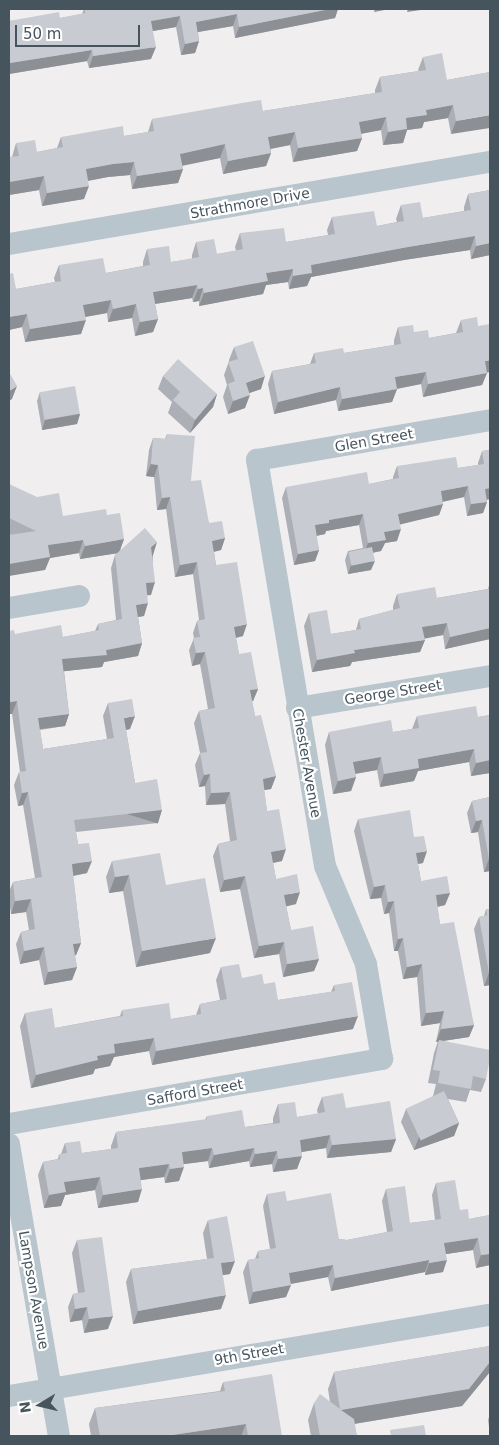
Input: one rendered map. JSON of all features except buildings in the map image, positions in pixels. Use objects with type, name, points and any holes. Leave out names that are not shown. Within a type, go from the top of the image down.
[{"type":"street","name":"Strathmore Drive","points":[[9,244],[490,162]]},
{"type":"street","name":"Glen Street","points":[[257,460],[490,420]]},
{"type":"street","name":"Chester Avenue","points":[[257,460],[297,708],[325,866],[366,964],[382,1059]]},
{"type":"street","points":[[9,608],[79,596]]},
{"type":"street","name":"George Street","points":[[297,708],[490,676]]},
{"type":"street","name":"Safford Street","points":[[9,1124],[382,1059]]},
{"type":"street","name":"Lampson Avenue","points":[[9,1144],[59,1436]]},
{"type":"street","name":"9th Street","points":[[9,1396],[490,1315]]}]
